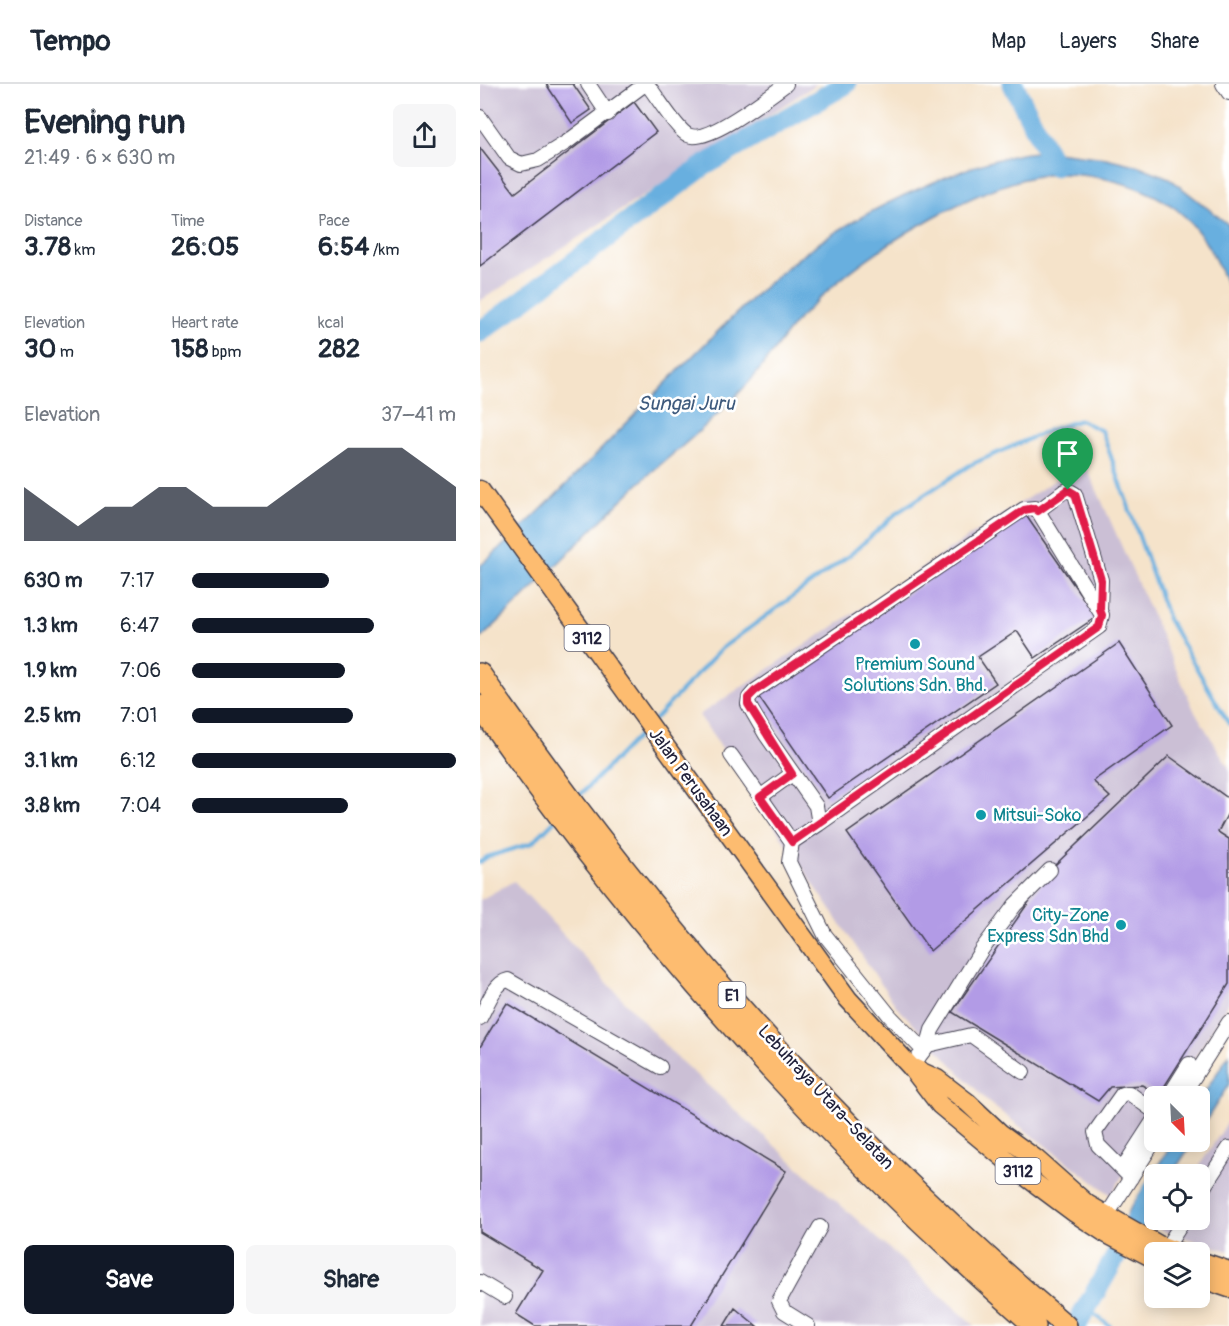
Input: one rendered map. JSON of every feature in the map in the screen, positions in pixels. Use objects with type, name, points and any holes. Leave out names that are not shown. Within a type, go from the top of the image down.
[{"type":"highway","name":"Lebuhraya Utara–Selatan","points":[[480,674],[487,706],[575,820],[785,1055],[891,1167],[1060,1321]]},
{"type":"highway","name":"Lebuhraya Utara–Selatan","points":[[575,820],[618,890],[728,1021],[802,1104],[967,1266],[1035,1326]]},
{"type":"main road","name":"Jalan Perusahaan","points":[[480,490],[848,999],[910,1067],[936,1100],[1024,1175],[1075,1213],[1112,1224],[1144,1242]]},
{"type":"main road","points":[[1210,1264],[1229,1271]]},
{"type":"main road","points":[[1210,1281],[1229,1288]]},
{"type":"street","points":[[588,84],[608,114]]},
{"type":"street","points":[[480,117],[509,158],[521,164],[538,159],[608,114],[646,84],[678,126],[688,136],[699,137],[722,128],[786,84]]},
{"type":"street","points":[[1223,84],[1229,93]]},
{"type":"street","points":[[792,842],[1099,627],[1102,621],[1101,580],[1075,494],[1072,491],[1064,492],[1038,511]]},
{"type":"street","points":[[819,824],[816,806],[792,774],[748,704],[748,698],[755,691],[1024,510],[1035,508],[1038,511],[1100,610]]},
{"type":"street","points":[[731,755],[792,842],[789,862],[825,935],[890,1016],[926,1048]]},
{"type":"street","points":[[760,797],[792,774]]},
{"type":"street","points":[[910,1067],[926,1048],[932,1030],[982,950],[1015,905],[1050,870]]},
{"type":"street","points":[[480,1018],[497,987],[508,980],[660,1067]]},
{"type":"street","points":[[1188,1086],[1229,1022]]},
{"type":"street","points":[[926,1048],[971,1035],[1023,1072]]},
{"type":"street","points":[[1175,1086],[1189,1064]]},
{"type":"street","points":[[1126,1173],[1098,1145],[1095,1132],[1122,1094],[1129,1093],[1144,1104]]},
{"type":"street","points":[[1112,1224],[1126,1173],[1144,1139]]},
{"type":"street","points":[[1210,1177],[1229,1148]]},
{"type":"street","points":[[1126,1173],[1144,1152]]},
{"type":"street","points":[[808,1326],[784,1311],[779,1301],[820,1227]]},
{"type":"street","points":[[480,1282],[505,1297]]},
{"type":"shaded area","points":[[480,84],[817,84],[480,301]]},
{"type":"shaded area","points":[[1084,461],[1194,710],[1229,768],[1229,1002],[1177,1086],[1144,1086],[1144,1141],[1111,1195],[989,1103],[896,1006],[699,715]]},
{"type":"shaded area","points":[[514,881],[674,1055],[975,1326],[480,1326],[480,900]]},
{"type":"shaded area","points":[[1229,1120],[1229,1251],[1210,1245],[1210,1242],[1199,1242],[1159,1230],[1210,1230],[1210,1164],[1200,1164]]},
{"type":"water","name":"Sungai Juru","points":[[1047,151],[1106,158],[1139,166],[1169,178],[1229,225],[1229,290],[1208,246],[1194,226],[1163,200],[1131,186],[1096,177],[1045,175],[991,190],[962,202],[905,234],[834,285],[795,323],[734,399],[624,498],[480,639],[480,566],[567,484],[706,343],[778,275],[809,250],[838,231],[906,194],[975,166],[1018,155]]},
{"type":"water","points":[[1229,1054],[1229,1084],[1210,1114],[1209,1086]]},
{"type":"water","points":[[1167,1152],[1186,1152],[1179,1164],[1159,1164]]},
{"type":"water","points":[[1144,1187],[1144,1220],[1142,1223],[1127,1214]]},
{"type":"building","points":[[546,84],[573,84],[591,110],[572,123]]},
{"type":"building","points":[[634,102],[656,132],[480,266],[480,148],[515,193]]},
{"type":"building","name":"Premium Sound Solutions Sdn. Bhd.","points":[[1025,514],[1096,617],[1035,658],[1017,631],[978,657],[996,683],[828,798],[758,696]]},
{"type":"building","name":"Mitsui-Soko","points":[[1119,643],[1172,725],[1093,781],[1110,797],[930,951],[847,833]]},
{"type":"building","name":"City-Zone Express Sdn Bhd","points":[[1169,756],[1229,799],[1229,811],[1218,832],[1229,839],[1229,984],[1165,1086],[1110,1087],[1098,1101],[952,1012],[1054,866]]},
{"type":"building","points":[[507,1003],[786,1171],[691,1326],[535,1326],[516,1314],[543,1270],[480,1232],[480,1047]]},
{"type":"building","points":[[735,1308],[757,1326],[724,1326]]},
{"type":"waterway","points":[[480,332],[702,167],[846,84]]},
{"type":"waterway","points":[[1013,84],[1054,166]]},
{"type":"waterway","points":[[654,720],[722,648],[851,554],[898,512],[970,465],[1047,431],[1080,420],[1102,431],[1168,619],[1229,724]]},
{"type":"waterway","points":[[578,797],[646,728]]},
{"type":"waterway","points":[[480,862],[487,857],[532,843],[556,819]]},
{"type":"waterway","points":[[1076,1326],[1144,1207]]},
{"type":"waterway","points":[[1087,1309],[1110,1326]]},
{"type":"place","name":"Premium Sound Solutions Sdn. Bhd.","points":[[915,644]]},
{"type":"place","name":"Mitsui-Soko","points":[[981,815]]},
{"type":"place","name":"City-Zone Express Sdn Bhd","points":[[1121,925]]},
{"type":"route","points":[[1068,490],[1075,494],[1101,580],[1102,621],[1099,627],[792,842],[760,797],[792,774],[765,735],[748,704],[748,698],[755,691],[1024,510],[1035,508],[1038,511],[1068,490]]}]
